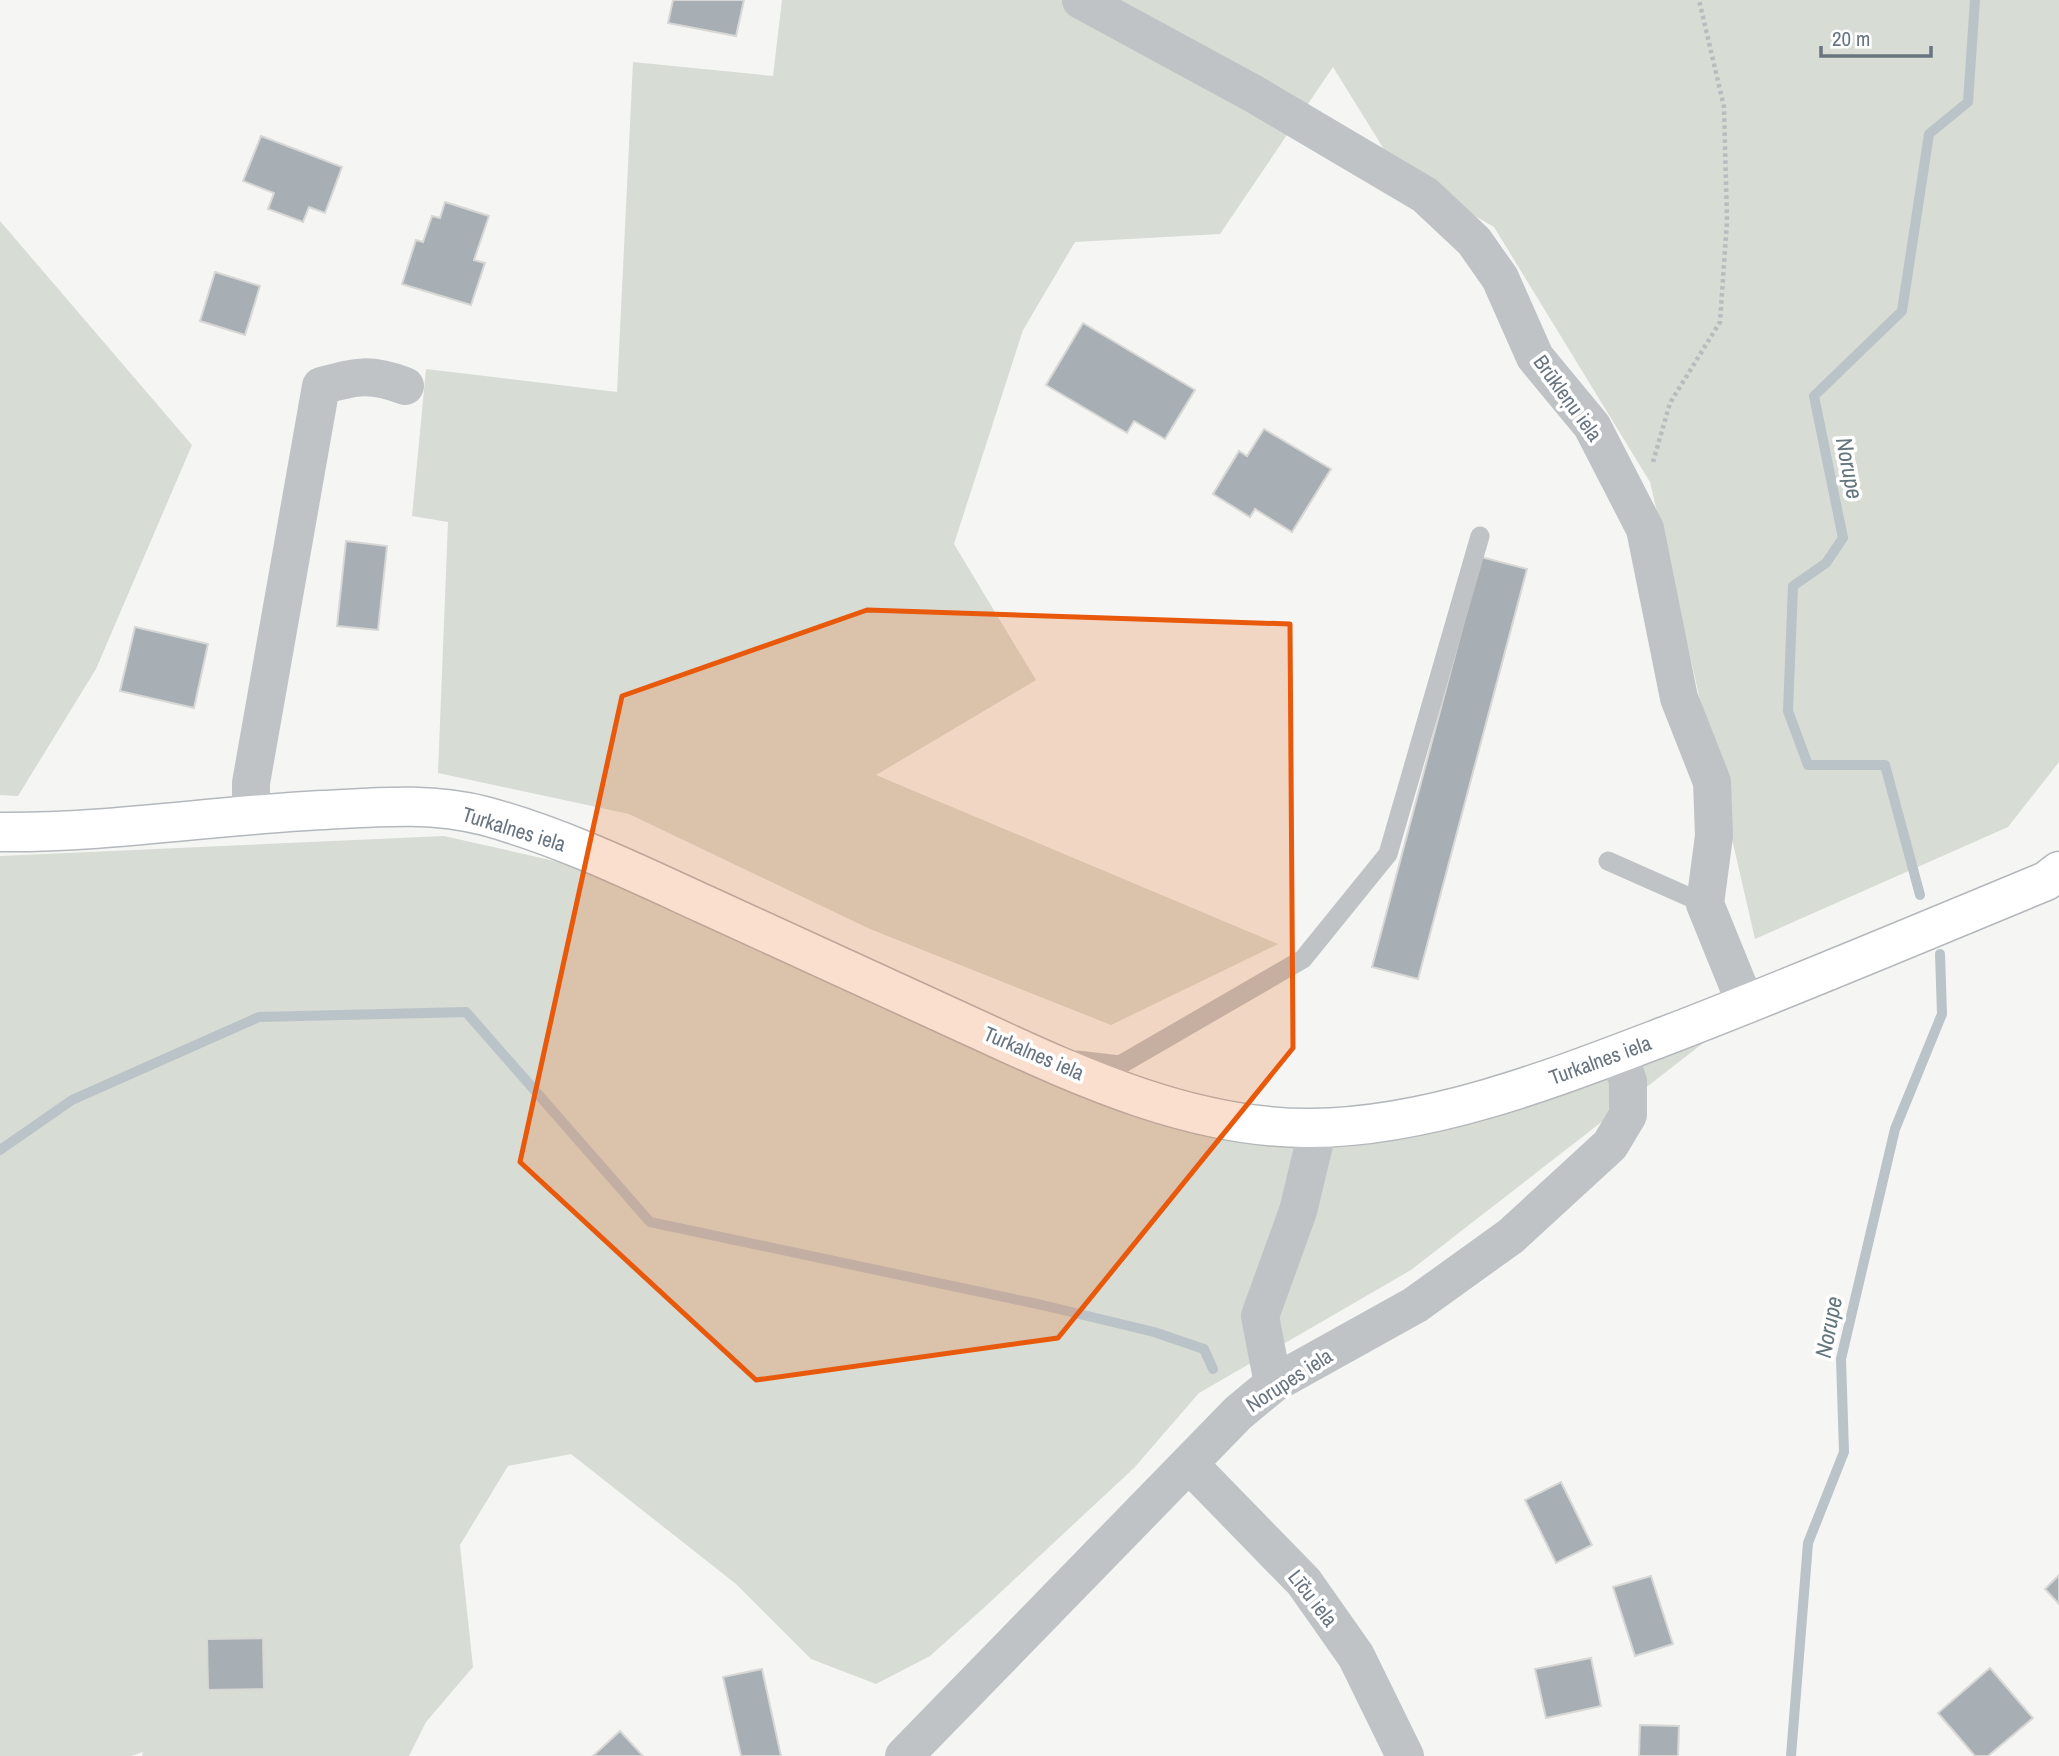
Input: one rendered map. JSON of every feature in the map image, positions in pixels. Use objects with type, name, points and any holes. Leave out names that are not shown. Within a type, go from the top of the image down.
[{"type":"main road","name":"Turkalnes iela","points":[[0,832],[38,832],[251,813],[414,805],[482,815],[589,852],[1031,1054],[1142,1098],[1196,1115],[1265,1127],[1318,1128],[1373,1122],[1480,1102],[1618,1054],[1746,1005],[2046,881],[2059,872]]},
{"type":"street","name":"Brūkleņu iela","points":[[1081,0],[1254,94],[1425,194],[1474,241],[1500,278],[1535,358],[1592,426],[1645,529],[1679,698],[1712,782],[1714,836],[1705,904],[1746,1005]]},
{"type":"street","points":[[251,813],[251,783],[321,386],[348,378],[378,376],[405,386]]},
{"type":"street","name":"Norupes iela","points":[[904,1756],[1238,1413],[1273,1384],[1415,1305],[1511,1236],[1610,1145],[1628,1115],[1629,1081],[1618,1054]]},
{"type":"street","points":[[1273,1384],[1260,1316],[1298,1211],[1318,1128]]},
{"type":"street","name":"Līču iela","points":[[1189,1464],[1304,1582],[1356,1656],[1405,1756]]},
{"type":"lane","points":[[1031,1054],[1120,1065],[1303,959],[1388,854],[1480,536]]},
{"type":"lane","points":[[1608,860],[1705,904]]},
{"type":"path","points":[[1651,467],[1670,403],[1720,322],[1727,221],[1724,107],[1699,0]]},
{"type":"highlighted area","points":[[867,610],[1290,624],[1293,1048],[1058,1338],[756,1380],[520,1162],[622,696]]},
{"type":"shaded area","points":[[782,0],[2059,0],[2059,762],[2008,827],[1755,939],[1650,482],[1494,227],[1398,172],[1333,67],[1220,234],[1075,242],[1023,330],[954,544],[1036,680],[876,775],[1278,944],[1111,1025],[870,929],[629,814],[438,773],[448,522],[412,516],[426,369],[617,392],[633,62],[773,76]]},
{"type":"shaded area","points":[[0,221],[192,445],[96,669],[18,796],[0,795]]},
{"type":"shaded area","points":[[444,836],[613,874],[1220,1133],[1454,1124],[1720,1030],[1411,1270],[1199,1393],[1134,1468],[987,1605],[930,1656],[876,1684],[811,1659],[736,1584],[571,1454],[508,1466],[460,1545],[473,1667],[426,1722],[409,1756],[142,1756],[143,1752],[131,1756],[0,1756],[0,856]]},
{"type":"building","points":[[673,0],[744,0],[736,36],[668,23]]},
{"type":"building","points":[[261,136],[342,167],[325,213],[309,207],[303,222],[268,209],[274,193],[243,181]]},
{"type":"building","points":[[445,202],[489,216],[474,260],[485,263],[471,305],[402,284],[416,240],[423,242],[432,216],[440,218]]},
{"type":"building","points":[[215,272],[260,286],[245,335],[200,321]]},
{"type":"building","points":[[1083,323],[1195,390],[1165,439],[1134,421],[1127,433],[1046,385]]},
{"type":"building","points":[[1264,429],[1331,469],[1292,532],[1255,509],[1250,517],[1213,494],[1239,451],[1247,456]]},
{"type":"building","points":[[346,541],[387,546],[378,630],[337,626]]},
{"type":"building","points":[[1481,557],[1527,569],[1418,979],[1372,967]]},
{"type":"building","points":[[135,627],[208,644],[194,708],[120,691]]},
{"type":"building","points":[[1561,1482],[1592,1545],[1556,1563],[1525,1500]]},
{"type":"building","points":[[2059,1575],[2059,1604],[2045,1589]]},
{"type":"building","points":[[1651,1576],[1673,1644],[1635,1656],[1613,1587]]},
{"type":"building","points":[[263,1638],[264,1689],[208,1690],[207,1639]]},
{"type":"building","points":[[1591,1658],[1601,1706],[1546,1718],[1535,1669]]},
{"type":"building","points":[[1990,1668],[2033,1718],[1988,1756],[1975,1756],[1938,1713]]},
{"type":"building","points":[[762,1669],[781,1756],[741,1756],[723,1677]]},
{"type":"building","points":[[1640,1725],[1679,1726],[1678,1756],[1639,1756]]},
{"type":"building","points":[[620,1731],[643,1756],[593,1756]]},
{"type":"waterway","name":"Norupe","points":[[1920,895],[1885,765],[1808,765],[1788,711],[1793,586],[1826,563],[1843,538],[1814,396],[1902,311],[1929,134],[1968,102],[1975,0]]},
{"type":"waterway","name":"Norupe","points":[[1791,1756],[1808,1543],[1844,1452],[1841,1359],[1895,1129],[1942,1014],[1940,954]]},
{"type":"waterway","points":[[0,1150],[72,1100],[259,1017],[466,1012],[650,1222],[1042,1305],[1154,1332],[1204,1349],[1213,1369]]}]
